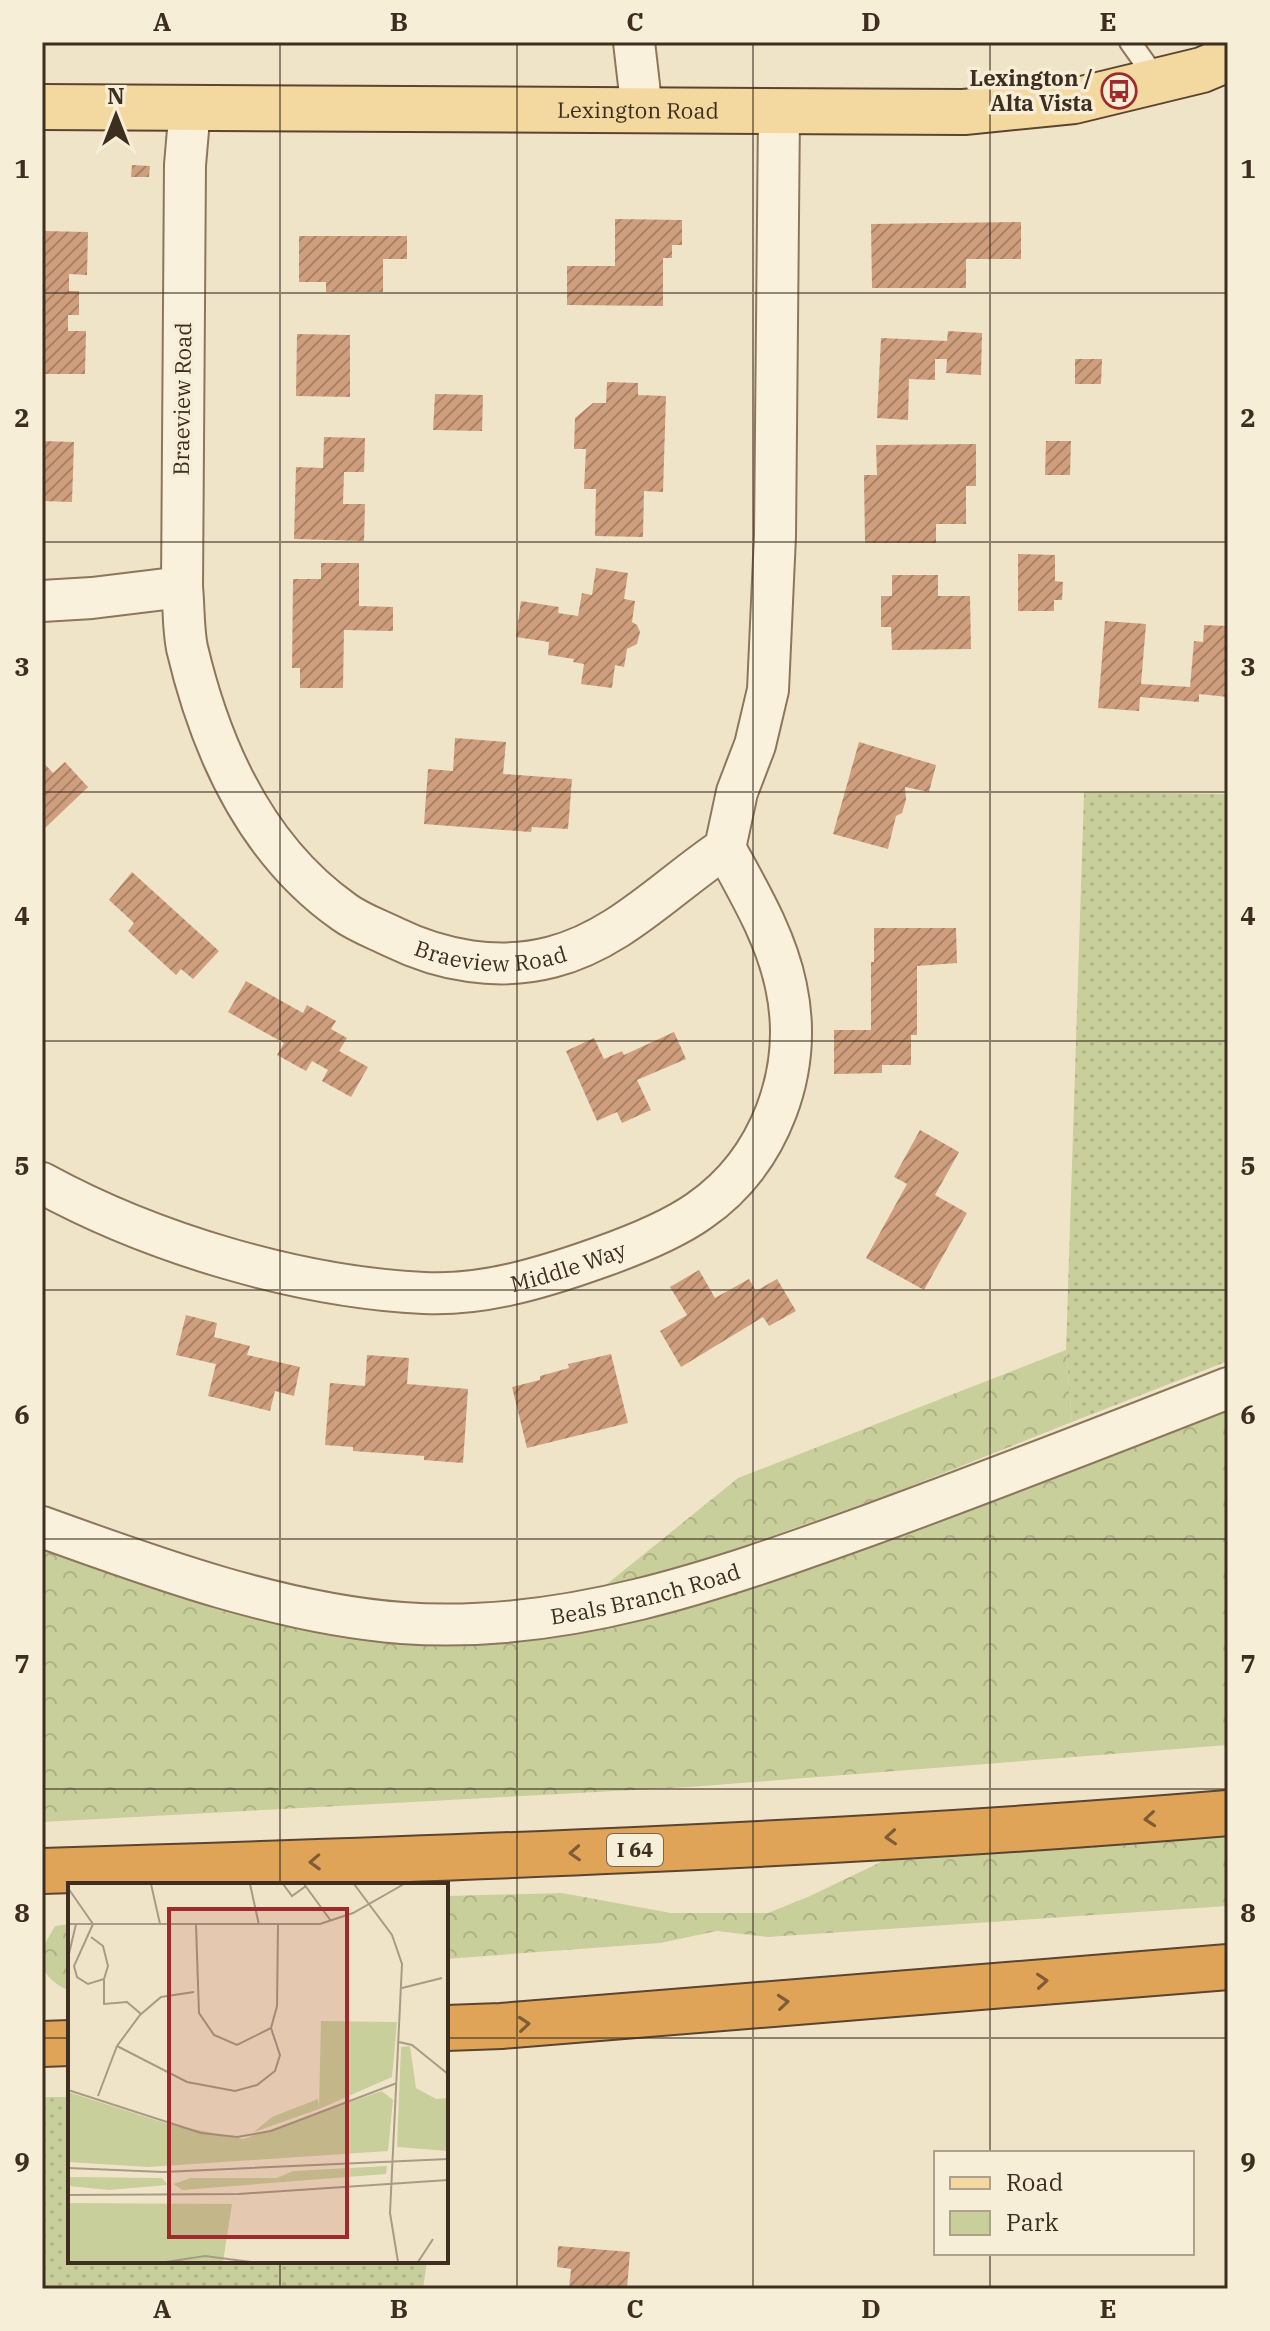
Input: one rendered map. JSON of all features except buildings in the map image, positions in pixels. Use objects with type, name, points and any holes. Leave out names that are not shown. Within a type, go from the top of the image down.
[{"type":"highway","name":"I 64","points":[[42,1871],[502,1857],[843,1840],[1228,1813]]},
{"type":"highway","points":[[448,2028],[1228,1967]]},
{"type":"highway","points":[[42,2044],[68,2043]]},
{"type":"main road","name":"Lexington Road","points":[[42,107],[964,112],[1074,101],[1202,70],[1228,59]]},
{"type":"street","points":[[634,42],[642,111]]},
{"type":"street","name":"Braeview Road","points":[[190,107],[185,165],[182,587],[187,645],[213,737],[227,770],[259,825],[280,854],[347,914],[411,946],[437,955],[486,964],[520,963],[553,957],[591,943],[631,919],[725,848]]},
{"type":"street","points":[[725,848],[737,792],[755,745],[768,690],[775,536],[779,112]]},
{"type":"street","points":[[42,601],[182,587]]},
{"type":"street","name":"Middle Way","points":[[42,1183],[132,1227],[262,1267],[332,1284],[425,1293],[469,1291],[521,1282],[626,1248],[698,1212],[715,1198],[755,1153],[771,1125],[783,1094],[792,1036],[787,988],[778,956],[725,848]]},
{"type":"street","name":"Beals Branch Road","points":[[42,1527],[232,1590],[297,1607],[401,1623],[485,1624],[592,1611],[726,1577],[953,1495],[1228,1388]]},
{"type":"lane","points":[[1130,42],[1157,80]]},
{"type":"green space","points":[[1084,792],[1228,794],[1228,1361],[1072,1422],[1066,1350]]},
{"type":"green space","points":[[1066,1350],[1072,1422],[891,1494],[667,1573],[607,1584],[738,1478]]},
{"type":"green space","points":[[1228,1405],[1228,1745],[690,1787],[42,1822],[42,1545],[295,1623],[666,1613],[882,1543]]},
{"type":"green space","points":[[1228,1833],[1228,1906],[768,1937],[717,1931],[660,1943],[448,1959],[448,1896],[562,1893],[671,1913],[768,1913],[883,1861]]},
{"type":"green space","points":[[68,1924],[68,1990],[48,1976],[42,1964],[44,1945],[55,1926]]},
{"type":"green space","points":[[42,2097],[68,2097],[68,2263],[427,2263],[423,2289],[42,2289]]},
{"type":"place","name":"Lexington / Alta Vista","points":[[1119,91]]}]
